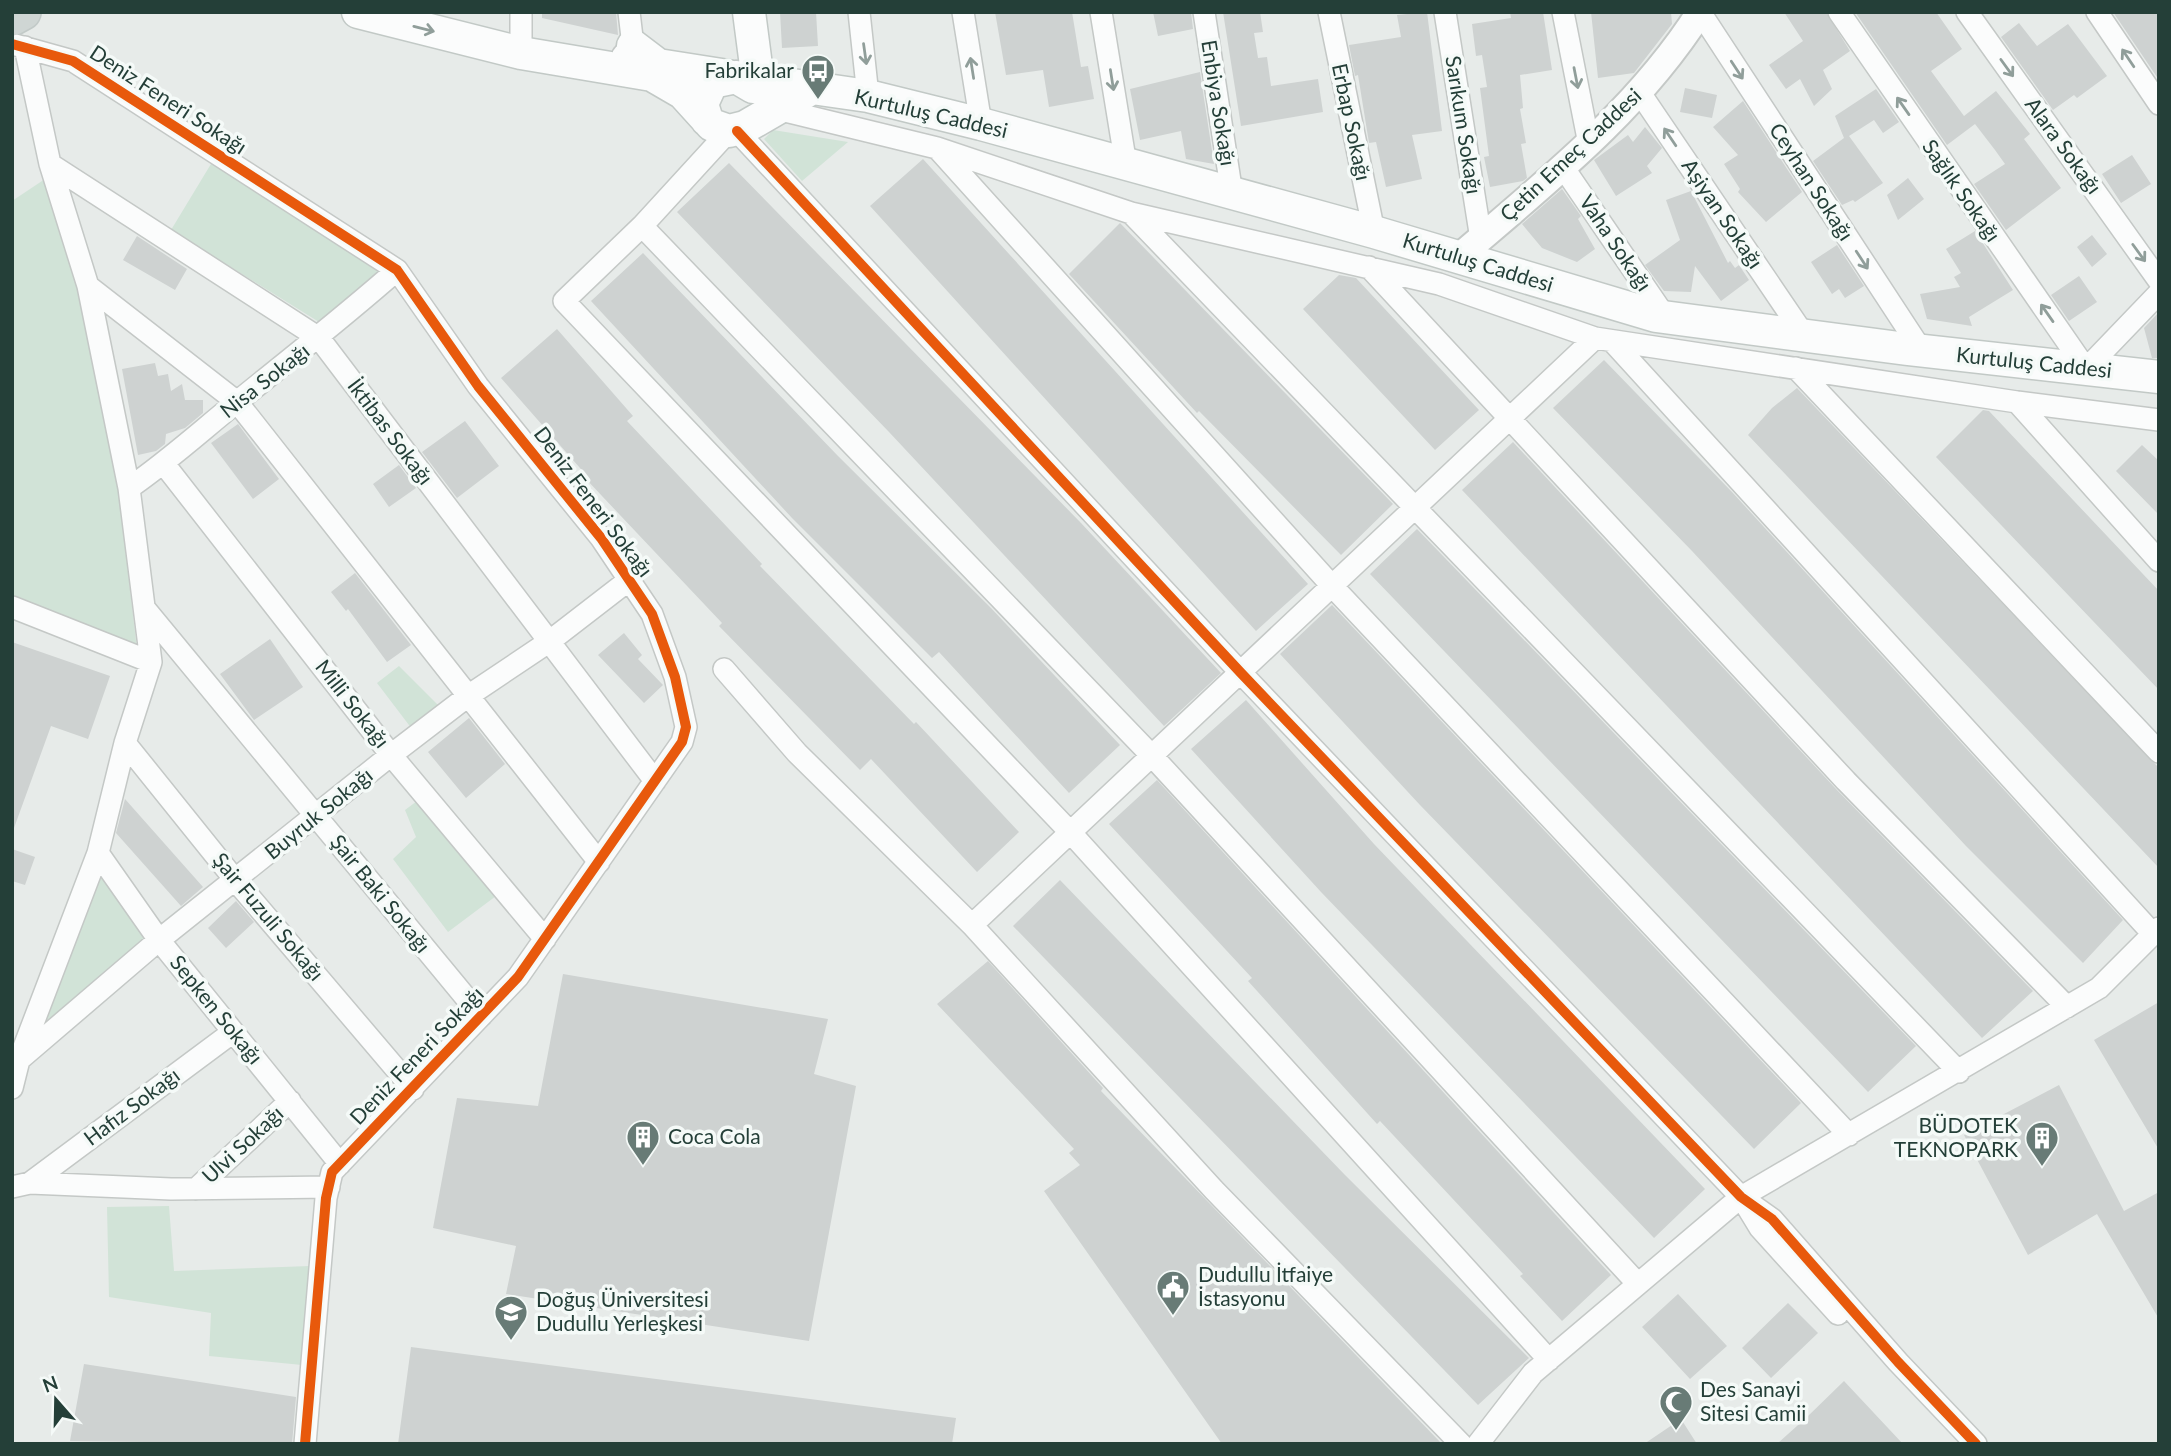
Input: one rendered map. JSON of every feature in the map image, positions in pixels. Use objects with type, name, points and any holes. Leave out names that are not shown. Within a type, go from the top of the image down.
[{"type":"main road","points":[[16,36],[23,12]]},
{"type":"main road","points":[[358,12],[522,53],[652,75],[739,122]]},
{"type":"main road","points":[[741,78],[748,12]]},
{"type":"main road","name":"Kurtuluş Caddesi","points":[[633,46],[658,65],[809,90],[868,96],[981,124],[1374,232],[1470,248],[1666,318],[1922,351],[2159,377]]},
{"type":"main road","points":[[741,78],[751,84],[758,108],[739,122],[702,104],[712,82],[741,78]]},
{"type":"main road","points":[[739,122],[809,90]]},
{"type":"street","points":[[521,12],[522,53]]},
{"type":"street","points":[[598,65],[618,59],[633,46],[629,12]]},
{"type":"street","points":[[859,12],[868,96]]},
{"type":"street","points":[[963,12],[981,124]]},
{"type":"street","points":[[1101,12],[1126,165]]},
{"type":"street","name":"Enbiya Sokağı","points":[[1205,12],[1232,194]]},
{"type":"street","name":"Erbap Sokağı","points":[[1329,12],[1374,232]]},
{"type":"street","name":"Sarıkum Sokağı","points":[[1445,12],[1470,248]]},
{"type":"street","points":[[1563,12],[1589,144]]},
{"type":"street","name":"Sağlık Sokağı","points":[[1839,12],[2086,369]]},
{"type":"street","name":"Alara Sokağı","points":[[1967,12],[2159,281]]},
{"type":"street","points":[[2097,12],[2159,104]]},
{"type":"street","name":"Çetin Emeç Caddesi","points":[[1470,248],[1589,144],[1640,93],[1693,17]]},
{"type":"street","name":"Ceyhan Sokağı","points":[[1693,17],[1922,351]]},
{"type":"street","points":[[12,1088],[19,1060],[98,853],[125,743],[151,662],[129,488],[88,286],[50,164],[16,36]]},
{"type":"street","name":"Deniz Feneri Sokağı","points":[[16,36],[73,61],[397,270],[478,386],[601,538],[652,614],[675,677],[687,727],[682,742],[518,977],[332,1172],[305,1444]]},
{"type":"street","name":"Aşiyan Sokağı","points":[[1640,93],[1804,335]]},
{"type":"street","points":[[739,122],[937,148],[1131,213],[1439,284],[1604,340],[2017,402],[2159,420]]},
{"type":"street","points":[[739,122],[642,226],[564,301],[1071,833],[1549,1360]]},
{"type":"street","points":[[739,122],[1241,674],[1741,1198],[1772,1219],[1864,1332],[1932,1405],[1963,1444]]},
{"type":"street","points":[[937,148],[1332,587],[1849,1135]]},
{"type":"street","name":"İktibas Sokağı","points":[[50,164],[319,338],[655,781]]},
{"type":"street","name":"Vaha Sokağı","points":[[1563,167],[1666,318]]},
{"type":"street","points":[[1131,213],[1959,1072]]},
{"type":"street","points":[[642,226],[1153,757],[1637,1283]]},
{"type":"street","points":[[1369,267],[1508,421],[1846,782],[2067,1007]]},
{"type":"street","name":"Nisa Sokağı","points":[[129,488],[164,464],[319,338],[397,270]]},
{"type":"street","points":[[88,286],[237,402],[599,862]]},
{"type":"street","points":[[2086,369],[2159,293]]},
{"type":"street","points":[[972,925],[1508,421],[1604,340]]},
{"type":"street","points":[[1478,1444],[1533,1373],[1741,1198],[2099,988],[2156,931],[1604,340]]},
{"type":"street","points":[[1796,368],[2159,752]]},
{"type":"street","points":[[2017,402],[2159,561]]},
{"type":"street","name":"Milli Sokağı","points":[[164,464],[391,755],[545,939]]},
{"type":"street","name":"Buyruk Sokağı","points":[[19,1060],[159,940],[317,817],[391,755],[468,696],[550,641],[629,580]]},
{"type":"street","points":[[12,607],[151,662]]},
{"type":"street","name":"Şair Baki Sokağı","points":[[145,609],[481,1016]]},
{"type":"street","points":[[724,669],[797,753],[972,925],[1214,1190],[1461,1444]]},
{"type":"street","name":"Şair Fuzuli Sokağı","points":[[125,743],[236,881],[413,1089]]},
{"type":"street","name":"Sepken Sokağı","points":[[98,853],[159,940],[340,1164]]},
{"type":"street","name":"Hafız Sokağı","points":[[21,1185],[233,1032]]},
{"type":"street","name":"Ulvi Sokağı","points":[[196,1189],[290,1101]]},
{"type":"street","points":[[21,1185],[196,1189],[329,1187]]},
{"type":"street","points":[[1932,1405],[1976,1444]]},
{"type":"green space","points":[[773,130],[848,142],[802,181],[764,139]]},
{"type":"green space","points":[[214,159],[387,268],[319,322],[171,230]]},
{"type":"green space","points":[[45,179],[79,286],[118,487],[137,649],[12,598],[12,201]]},
{"type":"green space","points":[[399,666],[442,709],[412,729],[377,683]]},
{"type":"green space","points":[[421,798],[500,893],[448,932],[393,859],[416,837],[405,810]]},
{"type":"green space","points":[[106,856],[162,930],[36,1042]]},
{"type":"green space","points":[[169,1206],[174,1271],[310,1266],[312,1366],[209,1356],[211,1313],[109,1297],[107,1207]]},
{"type":"building","points":[[542,12],[616,12],[618,35],[542,18]]},
{"type":"building","points":[[780,12],[816,12],[818,46],[782,48]]},
{"type":"building","points":[[995,12],[1072,12],[1081,67],[1088,66],[1094,99],[1049,107],[1043,70],[1006,75]]},
{"type":"building","points":[[1153,12],[1191,12],[1193,29],[1158,36]]},
{"type":"building","points":[[1223,12],[1260,12],[1263,32],[1254,33],[1258,58],[1267,57],[1271,86],[1318,79],[1323,112],[1241,126]]},
{"type":"building","points":[[1427,12],[1442,131],[1412,135],[1422,179],[1386,187],[1376,142],[1369,143],[1358,75],[1355,76],[1349,45],[1401,37],[1397,15]]},
{"type":"building","points":[[1510,12],[1543,12],[1552,70],[1520,75],[1523,108],[1520,109],[1526,143],[1521,144],[1527,178],[1490,187],[1484,157],[1489,156],[1480,88],[1487,87],[1482,55],[1476,56],[1472,24],[1511,18]]},
{"type":"building","points":[[1591,12],[1671,12],[1672,24],[1634,73],[1598,78]]},
{"type":"building","points":[[1784,12],[1826,12],[1850,51],[1823,70],[1832,89],[1814,106],[1800,79],[1786,89],[1769,65],[1803,41]]},
{"type":"building","points":[[1855,12],[1936,12],[1962,49],[1931,71],[1964,116],[1996,91],[2030,134],[2024,139],[2061,188],[2006,230],[1974,184],[2005,164],[1975,124],[1947,145]]},
{"type":"building","points":[[2113,12],[2159,12],[2159,80]]},
{"type":"building","points":[[2019,23],[2037,46],[2068,24],[2107,76],[2077,98],[2074,95],[2053,110],[2001,37]]},
{"type":"building","points":[[1200,72],[1214,164],[1186,159],[1181,131],[1140,140],[1130,89]]},
{"type":"building","points":[[1685,88],[1717,95],[1712,118],[1680,112]]},
{"type":"building","points":[[1876,89],[1899,122],[1883,133],[1874,120],[1849,136],[1883,183],[1855,202],[1853,200],[1842,205],[1813,161],[1844,138],[1835,116]]},
{"type":"building","points":[[1743,101],[1802,192],[1766,222],[1738,192],[1740,189],[1724,164],[1738,155],[1713,127]]},
{"type":"building","points":[[1645,127],[1662,148],[1647,166],[1652,173],[1616,196],[1594,160],[1628,135],[1633,142]]},
{"type":"building","points":[[2132,155],[2151,184],[2121,203],[2102,174]]},
{"type":"building","points":[[923,159],[1308,584],[1256,631],[870,206]]},
{"type":"building","points":[[729,163],[1081,523],[1221,673],[1164,726],[889,432],[677,212]]},
{"type":"building","points":[[1908,178],[1924,199],[1898,220],[1887,195]]},
{"type":"building","points":[[1562,189],[1581,216],[1578,219],[1595,249],[1577,262],[1542,248],[1522,224]]},
{"type":"building","points":[[1691,191],[1728,263],[1730,261],[1735,268],[1739,265],[1749,280],[1721,301],[1695,266],[1691,292],[1664,291],[1645,265],[1680,240],[1666,200]]},
{"type":"building","points":[[1120,223],[1393,504],[1341,555],[1199,411],[1197,413],[1069,274]]},
{"type":"building","points":[[1975,231],[2013,290],[1969,317],[1972,326],[1927,319],[1920,294],[1960,287],[1954,277],[1961,273],[1946,249]]},
{"type":"building","points":[[2092,235],[2107,254],[2092,267],[2077,247]]},
{"type":"building","points":[[137,236],[187,269],[175,290],[123,260]]},
{"type":"building","points":[[1837,245],[1864,286],[1845,298],[1839,289],[1832,294],[1811,262]]},
{"type":"building","points":[[643,253],[838,456],[991,608],[1120,745],[1069,793],[939,652],[932,658],[792,518],[591,301]]},
{"type":"building","points":[[1339,275],[1356,278],[1479,410],[1435,450],[1303,309]]},
{"type":"building","points":[[2079,276],[2097,302],[2069,321],[2051,295]]},
{"type":"building","points":[[2159,312],[2159,358],[2152,358],[2144,328]]},
{"type":"building","points":[[557,329],[633,416],[627,421],[762,564],[760,566],[914,724],[916,722],[1019,832],[977,872],[871,759],[860,770],[719,626],[722,623],[585,478],[587,476],[501,378]]},
{"type":"building","points":[[1604,360],[1732,492],[2123,920],[2083,963],[1966,846],[1692,551],[1553,408]]},
{"type":"building","points":[[155,363],[158,376],[168,374],[171,391],[182,384],[185,400],[203,400],[203,413],[185,428],[166,434],[165,444],[156,451],[138,455],[122,369]]},
{"type":"building","points":[[1797,388],[2159,768],[2159,868],[1748,435],[1772,408]]},
{"type":"building","points":[[1983,410],[1989,411],[2159,591],[2159,690],[1936,457]]},
{"type":"building","points":[[465,421],[499,466],[457,498],[422,452]]},
{"type":"building","points":[[238,424],[279,479],[253,499],[211,443]]},
{"type":"building","points":[[1513,442],[1837,790],[2033,991],[1982,1038],[1462,490]]},
{"type":"building","points":[[2142,445],[2159,461],[2159,515],[2116,471]]},
{"type":"building","points":[[399,465],[416,488],[389,507],[373,484]]},
{"type":"building","points":[[1417,529],[1916,1046],[1868,1092],[1370,574]]},
{"type":"building","points":[[355,573],[411,645],[387,662],[348,609],[346,611],[331,592]]},
{"type":"building","points":[[1332,605],[1801,1103],[1754,1149],[1420,805],[1280,654]]},
{"type":"building","points":[[624,633],[642,655],[638,659],[663,685],[644,703],[598,655]]},
{"type":"building","points":[[270,639],[303,687],[254,720],[220,674]]},
{"type":"building","points":[[12,642],[110,676],[88,739],[51,726],[14,828]]},
{"type":"building","points":[[1246,700],[1374,844],[1705,1189],[1654,1238],[1321,892],[1191,749]]},
{"type":"building","points":[[469,718],[505,764],[466,798],[428,752]]},
{"type":"building","points":[[1157,780],[1611,1275],[1562,1321],[1520,1276],[1523,1274],[1380,1121],[1377,1124],[1248,981],[1252,978],[1109,824]]},
{"type":"building","points":[[125,799],[203,887],[181,906],[116,833]]},
{"type":"building","points":[[12,849],[35,857],[25,885],[12,881]]},
{"type":"building","points":[[1060,880],[1345,1175],[1529,1358],[1478,1405],[1013,926]]},
{"type":"building","points":[[236,901],[254,922],[226,948],[208,928]]},
{"type":"building","points":[[988,961],[1103,1088],[1101,1091],[1442,1444],[1222,1444],[1044,1191],[1080,1165],[1069,1153],[1074,1149],[937,1004]]},
{"type":"building","name":"Coca Cola","points":[[563,974],[828,1019],[814,1074],[856,1086],[809,1341],[506,1294],[516,1246],[433,1228],[457,1098],[538,1106]]},
{"type":"building","points":[[2159,1002],[2159,1150],[2094,1040]]},
{"type":"building","name":"BÜDOTEK TEKNOPARK","points":[[2059,1085],[2124,1211],[2159,1192],[2159,1319],[2097,1214],[2028,1255],[1964,1135]]},
{"type":"building","points":[[1678,1294],[1727,1346],[1690,1379],[1642,1327]]},
{"type":"building","points":[[1788,1303],[1818,1333],[1771,1378],[1742,1348]]},
{"type":"building","points":[[411,1347],[956,1418],[952,1444],[398,1444]]},
{"type":"building","points":[[84,1364],[296,1397],[292,1444],[70,1441]]},
{"type":"building","points":[[1844,1381],[1903,1444],[1777,1444],[1807,1417]]},
{"type":"building","name":"Des Sanayi Sitesi Camii","points":[[1681,1419],[1697,1444],[1644,1444]]},
{"type":"cycle path","points":[[12,44],[73,61],[397,270],[478,386],[601,538],[652,614],[675,677],[686,727],[682,742],[518,977],[332,1172],[326,1198],[305,1444]]},
{"type":"cycle path","points":[[737,131],[1241,673],[1741,1197],[1772,1219],[1898,1362],[1976,1444]]},
{"type":"place","name":"Fabrikalar","points":[[818,101]]},
{"type":"place","name":"Coca Cola","points":[[643,1167]]},
{"type":"place","name":"BÜDOTEK TEKNOPARK","points":[[2042,1168]]},
{"type":"place","name":"Dudullu İtfaiye İstasyonu","points":[[1173,1317]]},
{"type":"place","name":"Doğuş Üniversitesi Dudullu Yerleşkesi","points":[[511,1342]]},
{"type":"place","name":"Des Sanayi Sitesi Camii","points":[[1676,1432]]}]
